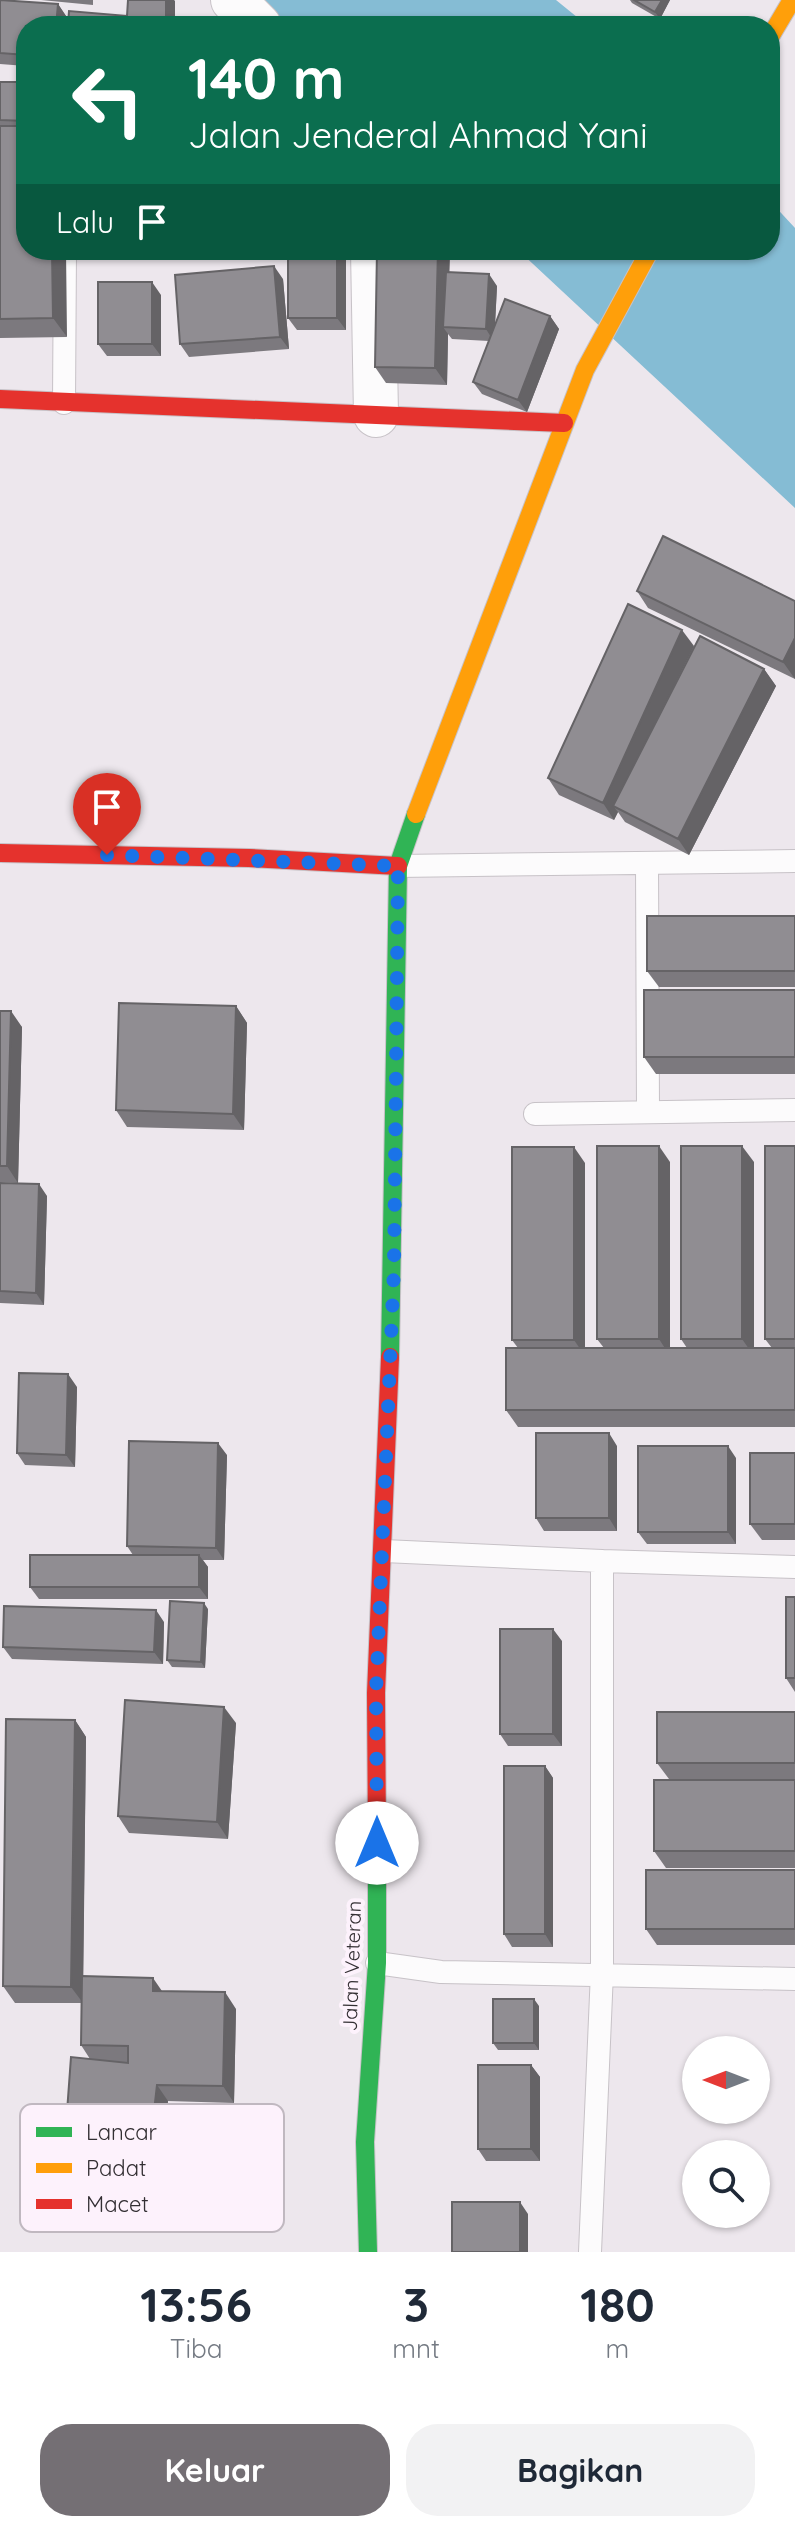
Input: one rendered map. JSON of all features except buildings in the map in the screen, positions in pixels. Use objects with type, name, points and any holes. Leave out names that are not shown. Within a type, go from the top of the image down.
[{"type":"main road","points":[[780,20],[792,0]]},
{"type":"main road","name":"Jalan Veteran","points":[[368,2252],[365,2142],[377,1963],[376,1693],[394,1268],[398,866],[439,745],[585,370],[645,260]]},
{"type":"main road","points":[[0,399],[564,423]]},
{"type":"main road","points":[[0,853],[249,858],[398,866]]},
{"type":"street","points":[[233,0],[249,16]]},
{"type":"street","points":[[373,260],[376,415]]},
{"type":"lane","points":[[64,403],[65,260]]},
{"type":"lane","points":[[398,866],[795,861]]},
{"type":"lane","points":[[647,863],[648,1111]]},
{"type":"lane","points":[[535,1114],[795,1110]]},
{"type":"lane","points":[[384,1551],[795,1567]]},
{"type":"lane","points":[[590,2252],[602,1972],[602,1561]]},
{"type":"lane","points":[[377,1963],[441,1972],[602,1972],[795,1979]]},
{"type":"water","points":[[250,0],[556,0],[576,16],[267,16]]},
{"type":"water","points":[[780,212],[795,228],[795,508],[529,260],[780,260]]},
{"type":"traffic: fast","points":[[390,1357],[398,866],[416,814]]},
{"type":"traffic: fast","points":[[368,2252],[365,2142],[377,1963],[377,1841]]},
{"type":"traffic: slow","points":[[780,20],[792,0]]},
{"type":"traffic: slow","points":[[416,814],[585,370],[645,260]]},
{"type":"traffic: jam","points":[[0,399],[564,423]]},
{"type":"traffic: jam","points":[[0,853],[249,858],[398,866]]},
{"type":"traffic: jam","points":[[377,1841],[376,1693],[390,1357]]},
{"type":"route","points":[[107,855],[398,866],[394,1268],[376,1693],[377,1843]]}]
